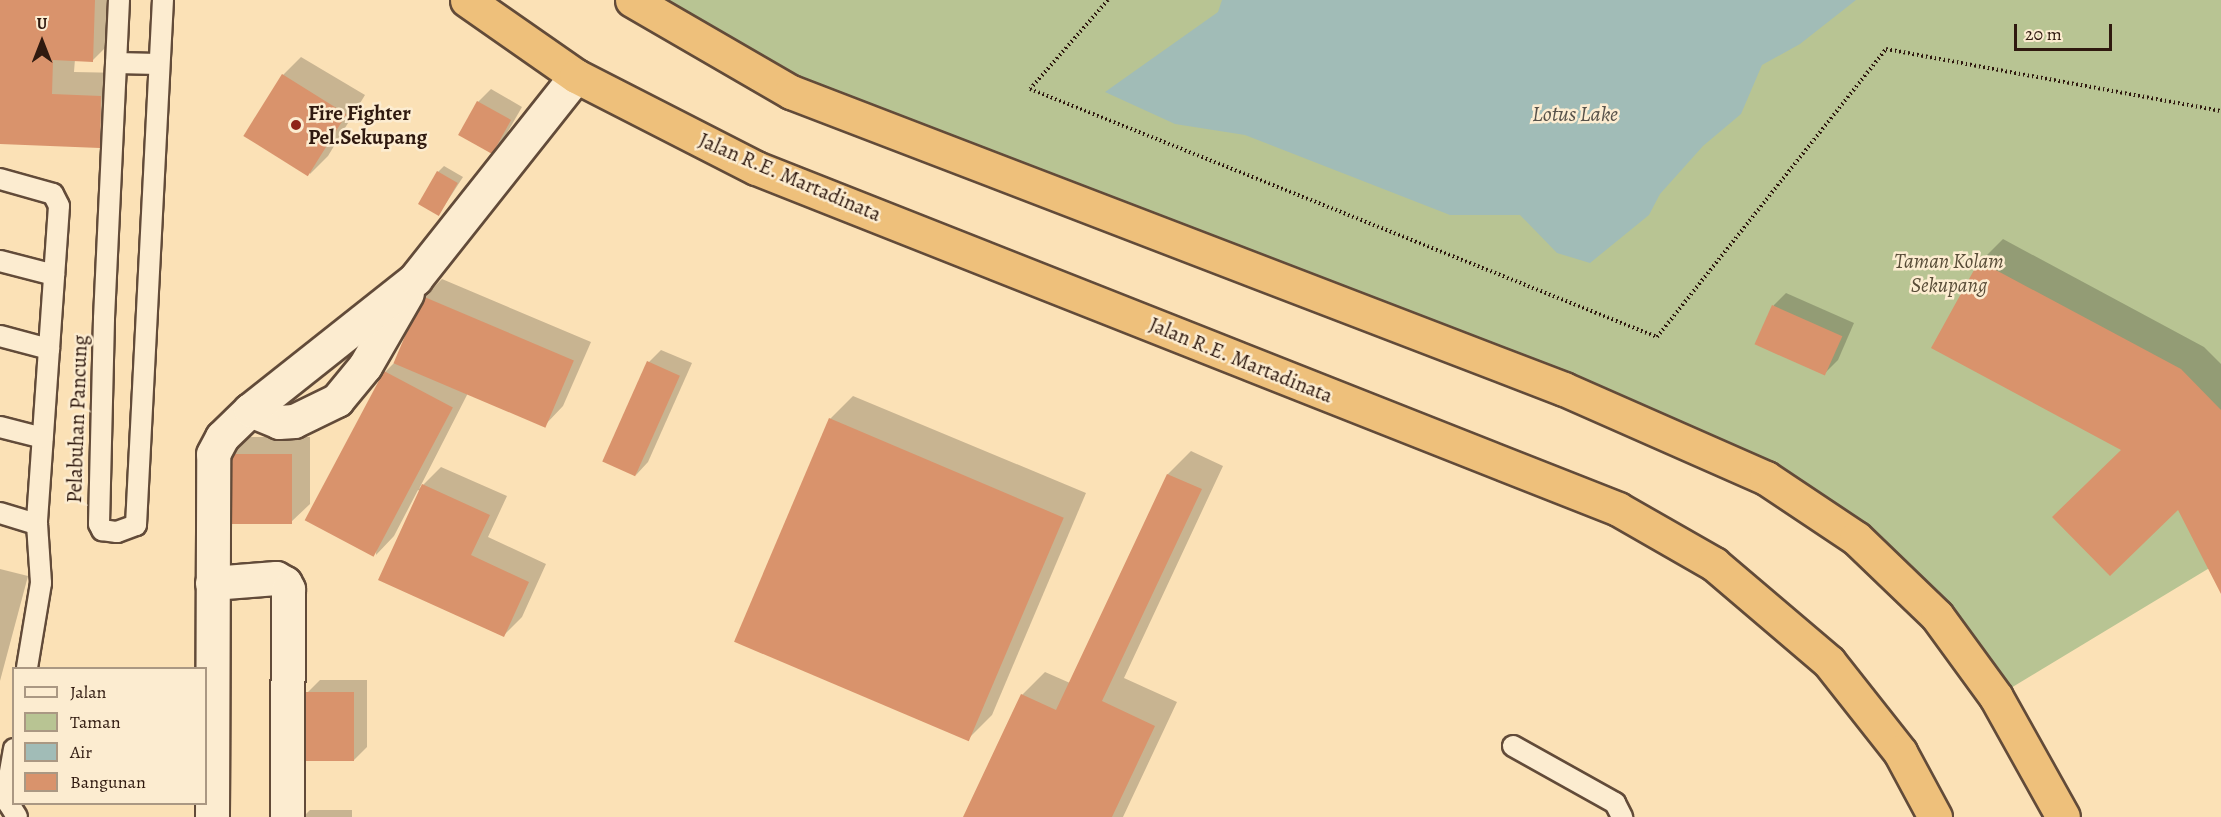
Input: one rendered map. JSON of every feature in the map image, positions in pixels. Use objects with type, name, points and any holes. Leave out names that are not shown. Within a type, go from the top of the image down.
[{"type":"highway","name":"Jalan R.E. Martadinata","points":[[467,0],[576,76],[756,168],[1618,509],[1714,564],[1829,662],[1900,752],[1935,817]]},
{"type":"highway","points":[[632,0],[791,92],[1564,389],[1766,478],[1856,538],[1936,616],[1996,697],[2063,817]]},
{"type":"street","points":[[250,410],[279,422],[294,421],[337,400],[365,366],[415,279],[576,76]]},
{"type":"street","points":[[212,817],[213,454],[222,437],[250,410],[415,279]]},
{"type":"street","points":[[212,583],[276,578],[281,579],[288,589],[287,817]]},
{"type":"lane","name":"Pelabuhan Pancung","points":[[119,0],[104,319],[99,524],[102,530],[117,532],[136,525],[163,0]]},
{"type":"lane","points":[[116,63],[159,64]]},
{"type":"lane","name":"Pelabuhan Pancung","points":[[0,179],[53,194],[59,206],[37,524],[40,583],[27,667]]},
{"type":"lane","points":[[0,261],[54,275]]},
{"type":"lane","points":[[0,336],[49,350]]},
{"type":"lane","points":[[0,427],[43,438]]},
{"type":"lane","points":[[0,513],[37,524]]},
{"type":"lane","points":[[1513,746],[1615,803],[1622,817]]},
{"type":"lane","points":[[12,760],[7,788],[9,804],[17,817]]},
{"type":"path","points":[[1108,0],[1030,89],[1657,337],[1886,49],[2221,111]]},
{"type":"green space","name":"Taman Kolam Sekupang","points":[[632,0],[2221,0],[2221,561],[1996,697],[1937,616],[1766,478],[791,92]]},
{"type":"water","name":"Lotus Lake","points":[[1222,0],[1856,0],[1800,44],[1762,65],[1741,114],[1703,146],[1660,194],[1649,215],[1590,263],[1557,253],[1520,215],[1450,215],[1245,135],[1175,124],[1105,92],[1218,12]]},
{"type":"building","points":[[0,0],[95,0],[93,62],[53,60],[52,94],[101,96],[100,148],[0,144]]},
{"type":"building","name":"Fire Fighter Pel.Sekupang","points":[[282,74],[346,114],[308,176],[243,136]]},
{"type":"building","points":[[477,101],[511,120],[492,154],[458,135]]},
{"type":"building","points":[[437,171],[458,183],[439,216],[418,204]]},
{"type":"building","points":[[1979,261],[2181,369],[2221,410],[2221,594],[2178,510],[2110,576],[2052,517],[2121,450],[1931,348]]},
{"type":"building","points":[[422,296],[574,360],[545,428],[393,363]]},
{"type":"building","points":[[1772,305],[1842,336],[1825,376],[1755,344]]},
{"type":"building","points":[[647,361],[680,376],[635,476],[602,461]]},
{"type":"building","points":[[384,371],[453,408],[374,557],[305,520]]},
{"type":"building","points":[[829,418],[1064,518],[969,741],[734,642]]},
{"type":"building","points":[[222,454],[292,454],[292,524],[222,524]]},
{"type":"building","points":[[1167,474],[1202,489],[1102,701],[1155,726],[1112,817],[963,817],[1021,694],[1056,710]]},
{"type":"building","points":[[422,484],[490,515],[471,555],[529,582],[504,637],[378,580]]},
{"type":"building","points":[[306,692],[354,692],[354,761],[306,761]]},
{"type":"place","name":"Fire Fighter Pel.Sekupang","points":[[296,125]]}]
